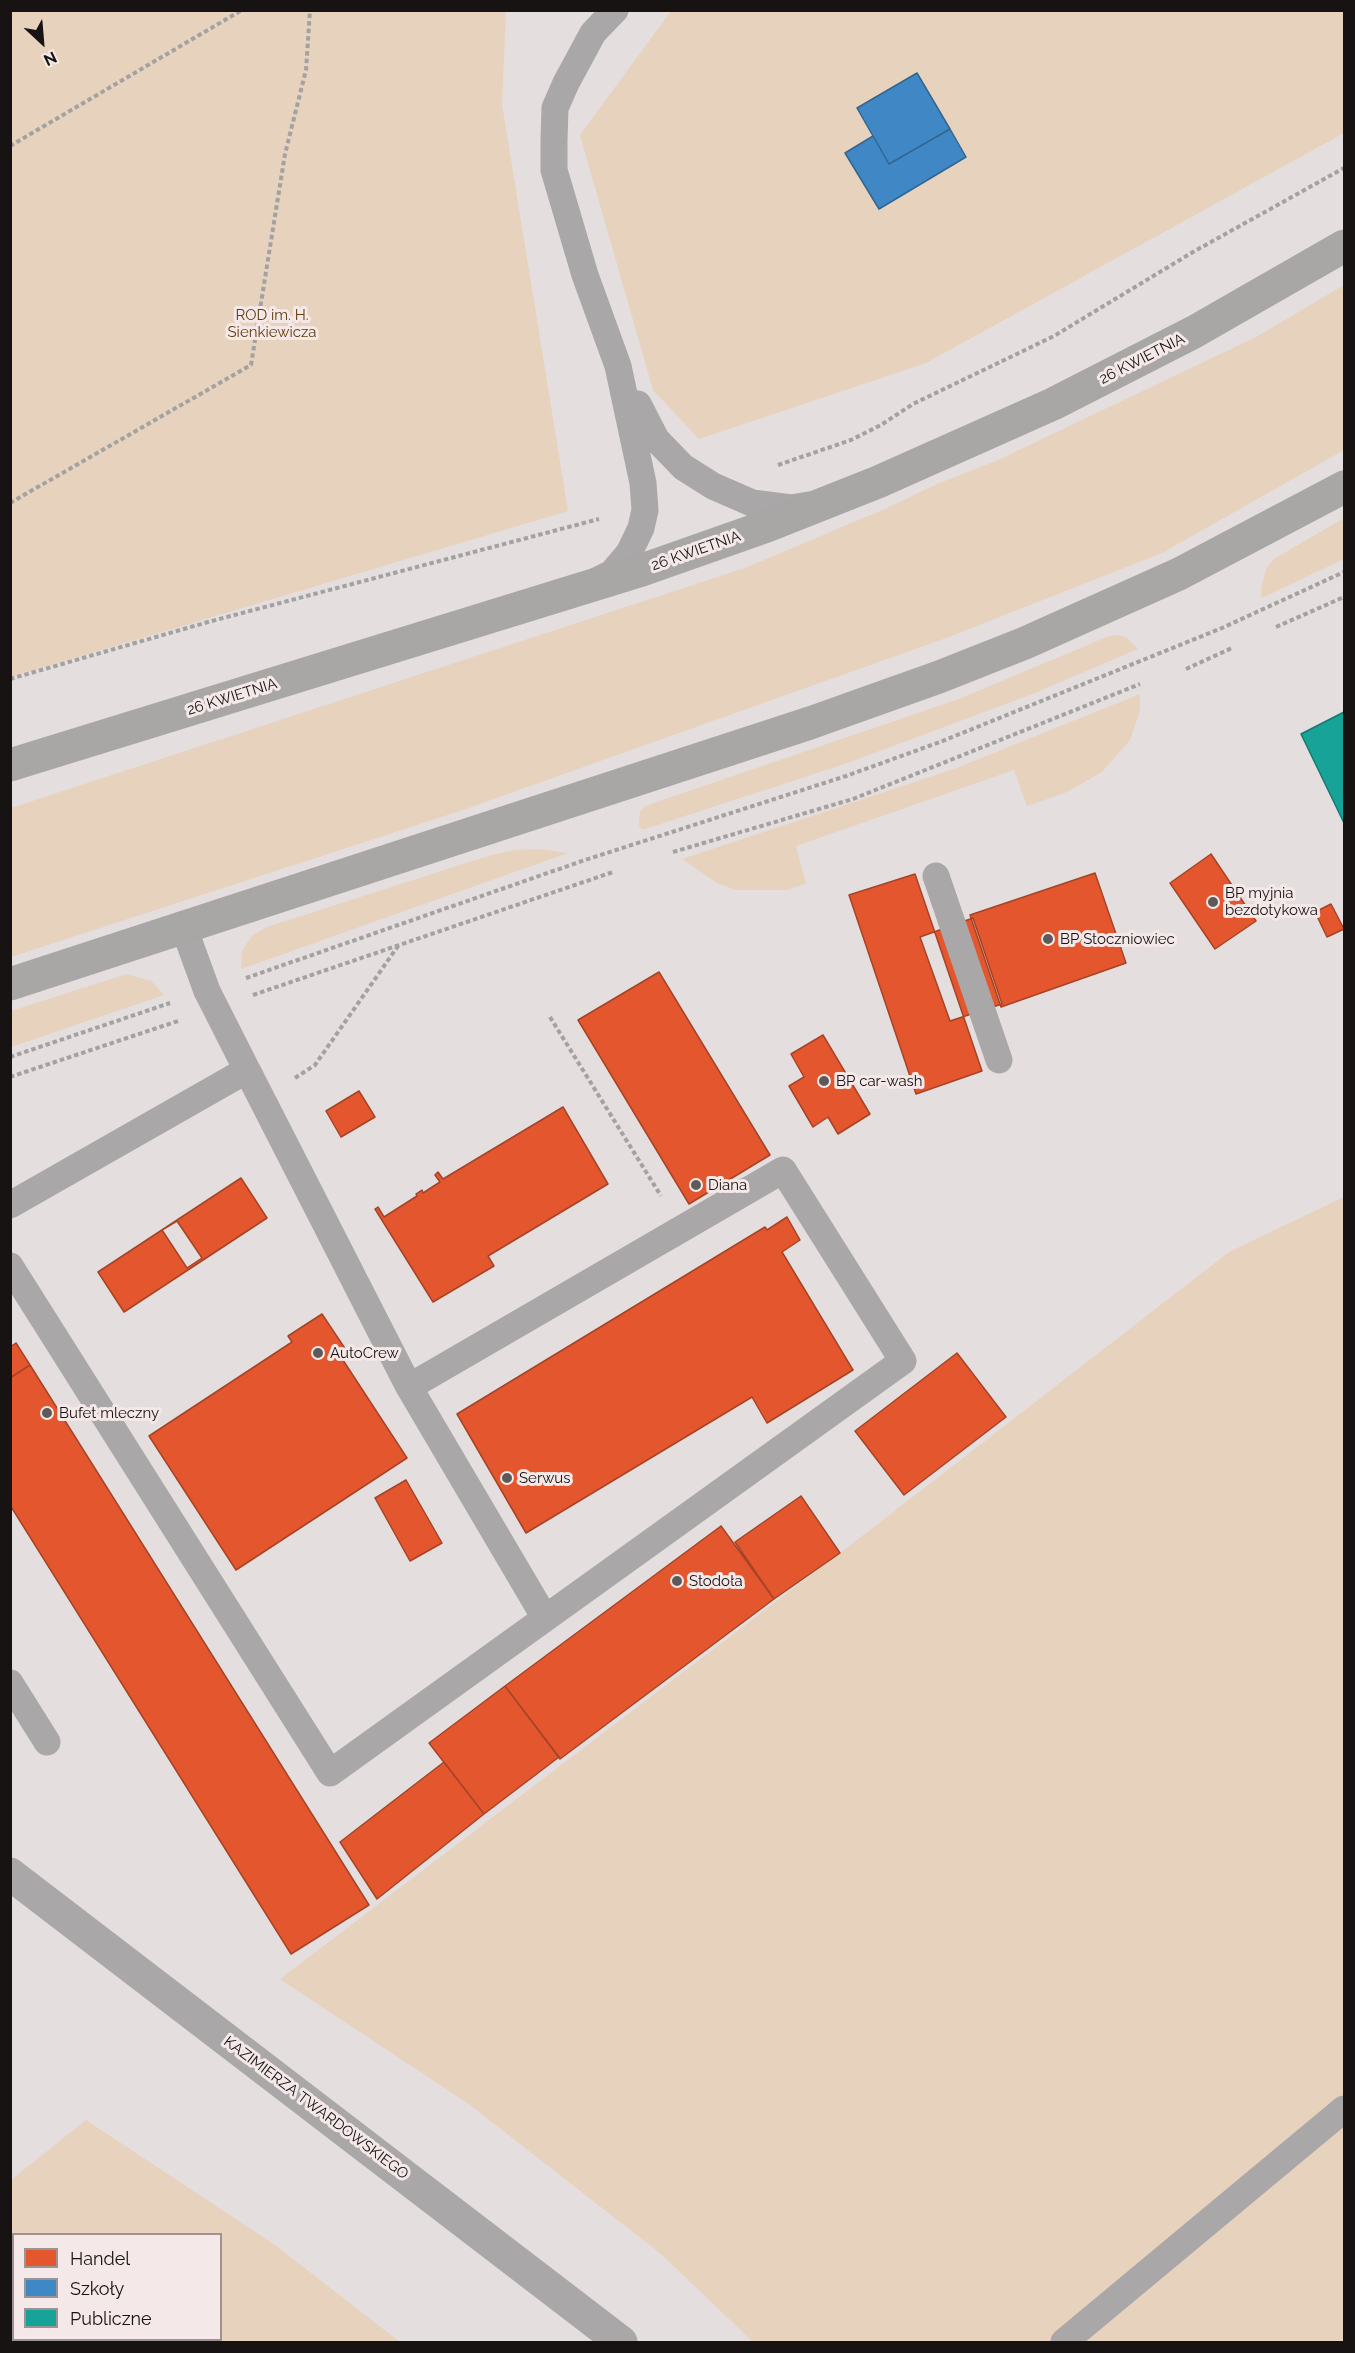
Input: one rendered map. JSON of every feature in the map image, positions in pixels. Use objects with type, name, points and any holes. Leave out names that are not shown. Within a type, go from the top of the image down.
[{"type":"street","name":"26 KWIETNIA","points":[[10,765],[696,553],[830,501],[1000,429],[1104,379],[1194,332],[1344,246]]},
{"type":"street","points":[[10,984],[810,723],[971,665],[1179,574],[1344,487]]},
{"type":"street","name":"KAZIMIERZA TWARDOWSKIEGO","points":[[10,1874],[621,2343]]},
{"type":"lane","points":[[581,589],[612,573],[629,553],[641,528],[645,510],[638,447],[618,366],[585,275],[554,170],[555,108],[593,33],[615,10]]},
{"type":"lane","points":[[618,366],[656,439],[683,467],[713,486],[752,503],[791,508],[830,501]]},
{"type":"lane","points":[[936,876],[999,1060]]},
{"type":"lane","points":[[184,928],[211,999],[409,1387],[545,1618]]},
{"type":"lane","points":[[10,1205],[246,1070]]},
{"type":"lane","points":[[10,1266],[330,1773],[903,1361],[783,1170],[409,1387]]},
{"type":"lane","points":[[10,1683],[47,1742]]},
{"type":"lane","points":[[1064,2343],[1344,2109]]},
{"type":"path","points":[[10,146],[242,10]]},
{"type":"path","points":[[10,503],[251,365],[285,154],[306,70],[309,10]]},
{"type":"path","points":[[10,1077],[211,999],[585,860],[834,780],[950,738],[1222,628],[1344,572]]},
{"type":"path","points":[[1276,627],[1344,597]]},
{"type":"path","points":[[1186,669],[1232,648]]},
{"type":"path","points":[[673,852],[853,799],[1140,684]]},
{"type":"path","points":[[10,1057],[398,945],[613,872]]},
{"type":"path","points":[[261,1099],[315,1065],[398,945]]},
{"type":"path","points":[[550,1017],[681,1230]]},
{"type":"green space","name":"ROD im. H. Sienkiewicza","points":[[11,10],[506,11],[502,104],[568,511],[11,677]]},
{"type":"green space","points":[[671,11],[1344,11],[1344,133],[926,363],[699,439],[653,390],[580,135]]},
{"type":"green space","points":[[1344,285],[1344,450],[1162,553],[949,637],[457,812],[11,957],[11,808],[745,568],[887,508],[937,484],[996,461],[1256,337]]},
{"type":"green space","points":[[1344,518],[1344,559],[1262,598],[1261,589],[1266,569],[1274,559]]},
{"type":"green space","points":[[1109,636],[1126,637],[1138,649],[1030,695],[842,765],[642,830],[639,826],[640,811],[645,806],[959,699]]},
{"type":"green space","points":[[1140,694],[1140,711],[1130,740],[1102,772],[1065,793],[1027,806],[1014,770],[796,846],[806,884],[786,890],[736,890],[717,883],[682,859],[954,769]]},
{"type":"green space","points":[[539,849],[568,853],[241,969],[242,952],[247,943],[253,935],[267,927],[488,856],[515,850]]},
{"type":"green space","points":[[127,974],[151,981],[164,995],[11,1047],[11,1011]]},
{"type":"green space","points":[[1344,1197],[1344,2342],[753,2342],[661,2254],[470,2105],[280,1979],[870,1530],[1229,1252]]},
{"type":"green space","points":[[86,2120],[275,2245],[400,2342],[11,2342],[11,2180]]},
{"type":"building: Handel","name":"BP myjnia bezdotykowa","points":[[1211,854],[1256,921],[1215,949],[1170,883]]},
{"type":"building: Handel","name":"BP Stoczniowiec","points":[[1095,873],[1126,963],[1001,1007],[970,915]]},
{"type":"building: Handel","points":[[915,874],[982,1071],[916,1094],[849,895]]},
{"type":"building: Handel","points":[[1331,904],[1344,929],[1327,937],[1315,912]]},
{"type":"building: Handel","points":[[973,918],[1002,1004],[950,1021],[920,937]]},
{"type":"building: Handel","points":[[659,972],[770,1155],[689,1204],[578,1020]]},
{"type":"building: Handel","name":"BP car-wash","points":[[823,1035],[870,1114],[838,1134],[828,1117],[813,1127],[789,1086],[804,1077],[791,1054]]},
{"type":"building: Handel","points":[[359,1091],[375,1117],[341,1137],[326,1111]]},
{"type":"building: Handel","points":[[563,1107],[608,1184],[488,1256],[494,1266],[433,1302],[375,1209],[378,1207],[384,1217],[417,1196],[416,1194],[422,1190],[423,1193],[440,1182],[435,1175],[438,1172],[443,1179]]},
{"type":"building: Handel","points":[[241,1178],[267,1218],[124,1312],[98,1272]]},
{"type":"building: Handel","points":[[787,1217],[800,1240],[782,1252],[853,1370],[767,1423],[752,1397],[526,1533],[457,1414],[765,1227],[767,1230]]},
{"type":"building: Handel","points":[[177,1221],[202,1258],[187,1268],[162,1230]]},
{"type":"building: Handel","points":[[322,1314],[346,1350],[339,1354],[407,1458],[236,1570],[149,1436],[292,1342],[288,1336]]},
{"type":"building: Handel","points":[[16,1343],[30,1365],[10,1378],[10,1347]]},
{"type":"building: Handel","points":[[957,1353],[1006,1417],[904,1495],[855,1431]]},
{"type":"building: Handel","points":[[30,1365],[369,1905],[291,1954],[10,1505],[10,1378]]},
{"type":"building: Handel","points":[[406,1480],[442,1543],[410,1561],[375,1498]]},
{"type":"building: Handel","points":[[801,1496],[840,1553],[774,1599],[735,1542]]},
{"type":"building: Handel","points":[[721,1526],[774,1599],[560,1759],[505,1686]]},
{"type":"building: Handel","points":[[505,1686],[559,1757],[484,1814],[429,1743]]},
{"type":"building: Handel","points":[[444,1762],[484,1814],[377,1899],[340,1842]]},
{"type":"building: Szkoły","points":[[917,73],[950,129],[889,164],[857,108]]},
{"type":"building: Szkoły","points":[[950,129],[966,157],[879,209],[845,153],[873,136],[889,164]]},
{"type":"building: Publiczne","points":[[1344,712],[1344,823],[1301,734]]},
{"type":"place","name":"BP myjnia bezdotykowa","points":[[1213,902]]},
{"type":"place","name":"BP Stoczniowiec","points":[[1048,939]]},
{"type":"place","name":"BP car-wash","points":[[824,1081]]},
{"type":"place","name":"Diana","points":[[696,1185]]},
{"type":"place","name":"AutoCrew","points":[[318,1353]]},
{"type":"place","name":"Bufet mleczny","points":[[47,1413]]},
{"type":"place","name":"Serwus","points":[[507,1478]]},
{"type":"place","name":"Stodoła","points":[[677,1581]]}]
